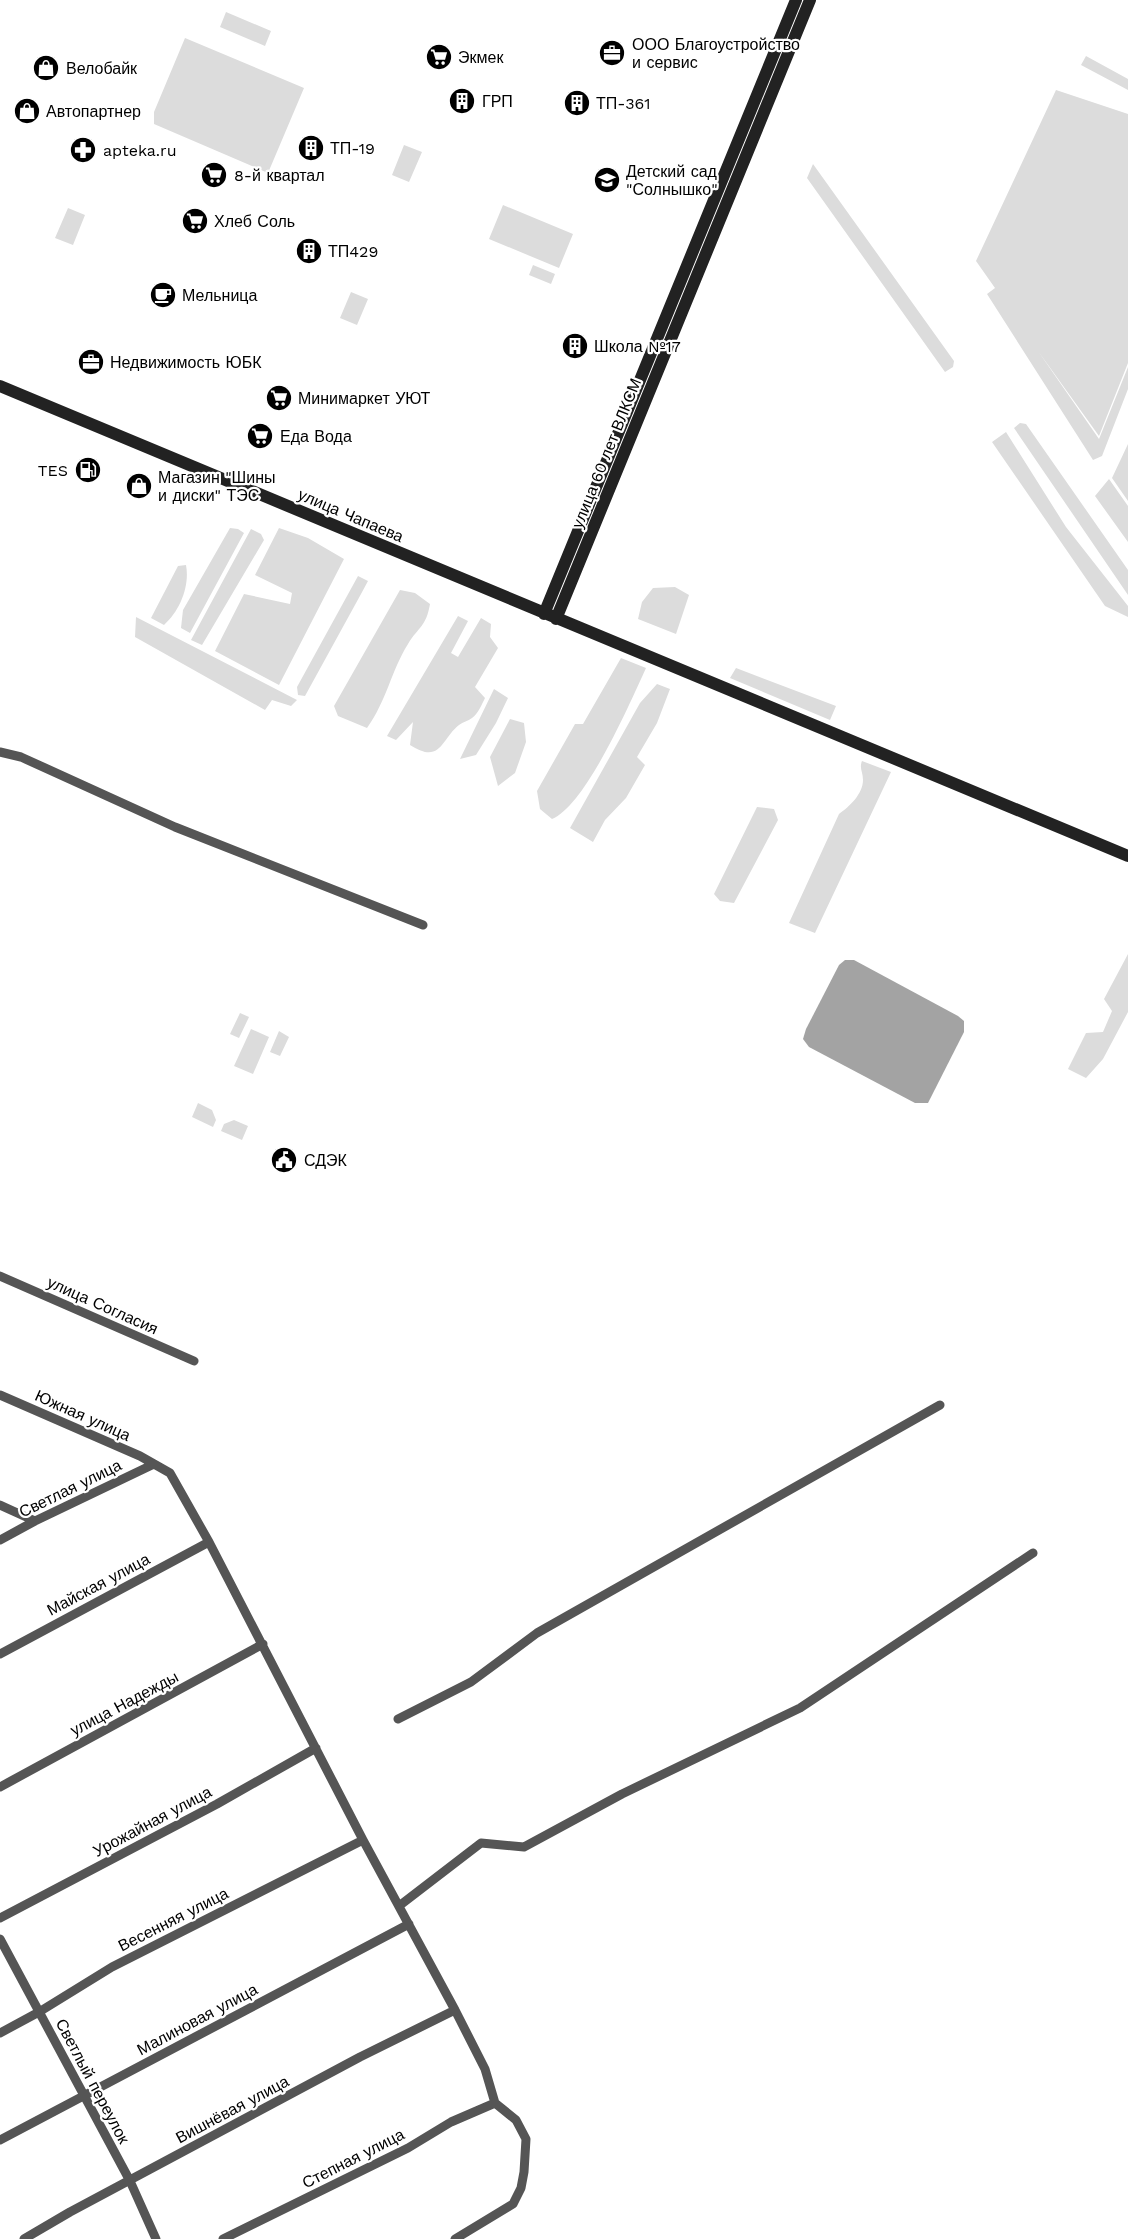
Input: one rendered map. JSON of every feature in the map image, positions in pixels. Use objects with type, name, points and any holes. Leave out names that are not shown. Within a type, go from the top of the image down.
[{"type":"street","name":"улица 60 лет ВЛКСМ","points":[[544,614],[796,0]]},
{"type":"street","name":"улица 60 лет ВЛКСМ","points":[[556,619],[810,0]]},
{"type":"street","name":"улица Чапаева","points":[[0,386],[1128,856]]},
{"type":"street","points":[[0,752],[21,757],[175,827],[423,925]]},
{"type":"street","name":"улица Согласия","points":[[0,1276],[194,1361]]},
{"type":"street","name":"Южная улица","points":[[0,1395],[170,1473],[209,1542],[363,1840],[455,2010],[484,2069],[495,2103]]},
{"type":"street","points":[[398,1719],[471,1682],[537,1633],[940,1405]]},
{"type":"street","name":"Светлая улица","points":[[0,1540],[154,1464]]},
{"type":"street","points":[[0,1505],[35,1521]]},
{"type":"street","name":"Майская улица","points":[[0,1654],[209,1542]]},
{"type":"street","points":[[399,1906],[481,1844],[524,1846],[622,1794],[800,1708],[1034,1553]]},
{"type":"street","name":"улица Надежды","points":[[0,1787],[263,1644]]},
{"type":"street","name":"Урожайная улица","points":[[0,1918],[217,1804],[316,1748]]},
{"type":"street","name":"Весенняя улица","points":[[0,2033],[39,2012],[112,1966],[363,1840]]},
{"type":"street","name":"Малиновая улица","points":[[0,2140],[409,1924]]},
{"type":"street","name":"Светлый переулок","points":[[0,1939],[130,2181],[156,2239]]},
{"type":"street","name":"Вишнёвая улица","points":[[24,2239],[70,2212],[360,2057],[455,2010]]},
{"type":"street","points":[[456,2239],[513,2204],[521,2188],[526,2139],[516,2120],[495,2103]]},
{"type":"street","name":"Степная улица","points":[[223,2239],[408,2148],[450,2122],[495,2103]]},
{"type":"shaded area","points":[[226,12],[271,31],[265,46],[220,27]]},
{"type":"shaded area","points":[[185,38],[304,88],[268,173],[154,124],[154,112]]},
{"type":"shaded area","points":[[1086,56],[1128,79],[1128,90],[1081,65]]},
{"type":"shaded area","points":[[1056,90],[1128,114],[1128,363],[1099,436],[1038,351],[1099,439],[1128,367],[1128,389],[1102,456],[1093,460],[987,294],[995,288],[976,261]]},
{"type":"shaded area","points":[[404,145],[422,152],[409,182],[392,175]]},
{"type":"shaded area","points":[[813,164],[954,361],[953,367],[945,372],[807,178]]},
{"type":"shaded area","points":[[503,205],[573,234],[559,268],[489,239]]},
{"type":"shaded area","points":[[68,208],[85,215],[73,245],[55,238]]},
{"type":"shaded area","points":[[533,265],[555,274],[551,284],[529,275]]},
{"type":"shaded area","points":[[351,292],[368,299],[357,325],[340,318]]},
{"type":"shaded area","points":[[1020,423],[1026,424],[1128,570],[1128,595],[1014,428]]},
{"type":"shaded area","points":[[1006,432],[1066,527],[1128,606],[1128,617],[1105,606],[992,442]]},
{"type":"shaded area","points":[[1128,444],[1128,501],[1112,478]]},
{"type":"shaded area","points":[[1109,479],[1128,506],[1128,542],[1095,496]]},
{"type":"shaded area","points":[[230,528],[244,533],[190,633],[181,628],[183,610]]},
{"type":"shaded area","points":[[279,528],[308,538],[344,559],[279,685],[215,651],[244,594],[290,604],[292,593],[255,575]]},
{"type":"shaded area","points":[[251,529],[261,534],[264,540],[202,645],[191,640]]},
{"type":"shaded area","points":[[186,565],[185,590],[175,613],[164,625],[151,618],[178,566]]},
{"type":"shaded area","points":[[358,576],[368,581],[305,696],[298,695],[297,687]]},
{"type":"shaded area","points":[[675,587],[689,595],[676,634],[638,619],[642,602],[653,588]]},
{"type":"shaded area","points":[[400,590],[415,593],[430,604],[424,622],[402,654],[379,707],[367,728],[338,716],[334,706]]},
{"type":"shaded area","points":[[458,616],[468,621],[451,653],[458,657],[481,618],[491,624],[490,637],[498,648],[475,687],[485,698],[480,709],[474,716],[459,725],[434,751],[420,750],[410,745],[413,722],[396,740],[387,736]]},
{"type":"shaded area","points":[[136,617],[297,700],[291,706],[272,700],[265,710],[135,637]]},
{"type":"shaded area","points":[[621,658],[646,668],[606,751],[592,774],[565,810],[552,819],[540,809],[537,791],[575,724],[583,724]]},
{"type":"shaded area","points":[[736,668],[836,706],[830,720],[730,678]]},
{"type":"shaded area","points":[[657,684],[670,689],[657,723],[637,757],[645,765],[626,798],[605,820],[593,842],[570,828],[640,703]]},
{"type":"shaded area","points":[[494,689],[508,698],[496,723],[476,755],[460,759]]},
{"type":"shaded area","points":[[510,719],[524,723],[526,742],[515,773],[498,786],[490,757]]},
{"type":"shaded area","points":[[862,761],[891,772],[815,933],[789,923],[839,814],[851,804],[861,790]]},
{"type":"shaded area","points":[[757,807],[774,809],[778,820],[734,903],[720,901],[714,894]]},
{"type":"shaded area","points":[[1128,954],[1128,1012],[1103,1059],[1086,1078],[1068,1069],[1086,1033],[1103,1032],[1112,1011],[1104,999]]},
{"type":"shaded area","points":[[845,960],[854,960],[964,1021],[964,1032],[928,1103],[915,1103],[809,1047],[803,1039],[839,965]]},
{"type":"shaded area","points":[[240,1013],[249,1017],[239,1038],[230,1034]]},
{"type":"shaded area","points":[[251,1029],[269,1037],[253,1074],[234,1066]]},
{"type":"shaded area","points":[[279,1031],[289,1037],[280,1056],[270,1052]]},
{"type":"shaded area","points":[[198,1103],[212,1110],[216,1120],[213,1127],[192,1117]]},
{"type":"shaded area","points":[[234,1120],[248,1126],[242,1140],[221,1131],[224,1124]]},
{"type":"place","name":"ООО Благоустройство и сервис","points":[[612,53]]},
{"type":"place","name":"Экмек","points":[[439,57]]},
{"type":"place","name":"Велобайк","points":[[46,68]]},
{"type":"place","name":"ГРП","points":[[462,101]]},
{"type":"place","name":"ТП-361","points":[[577,103]]},
{"type":"place","name":"Автопартнер","points":[[27,111]]},
{"type":"place","name":"ТП-19","points":[[311,148]]},
{"type":"place","name":"apteka.ru","points":[[83,150]]},
{"type":"place","name":"8-й квартал","points":[[214,175]]},
{"type":"place","name":"Детский сад \"Солнышко\"","points":[[607,180]]},
{"type":"place","name":"Хлеб Соль","points":[[195,221]]},
{"type":"place","name":"ТП429","points":[[309,251]]},
{"type":"place","name":"Мельница","points":[[163,295]]},
{"type":"place","name":"Школа №17","points":[[575,346]]},
{"type":"place","name":"Недвижимость ЮБК","points":[[91,362]]},
{"type":"place","name":"Минимаркет УЮТ","points":[[279,398]]},
{"type":"place","name":"Еда Вода","points":[[260,436]]},
{"type":"place","name":"TES","points":[[88,470]]},
{"type":"place","name":"Магазин \"Шины и диски\" ТЭС","points":[[139,486]]},
{"type":"place","name":"СДЭК","points":[[284,1160]]}]
